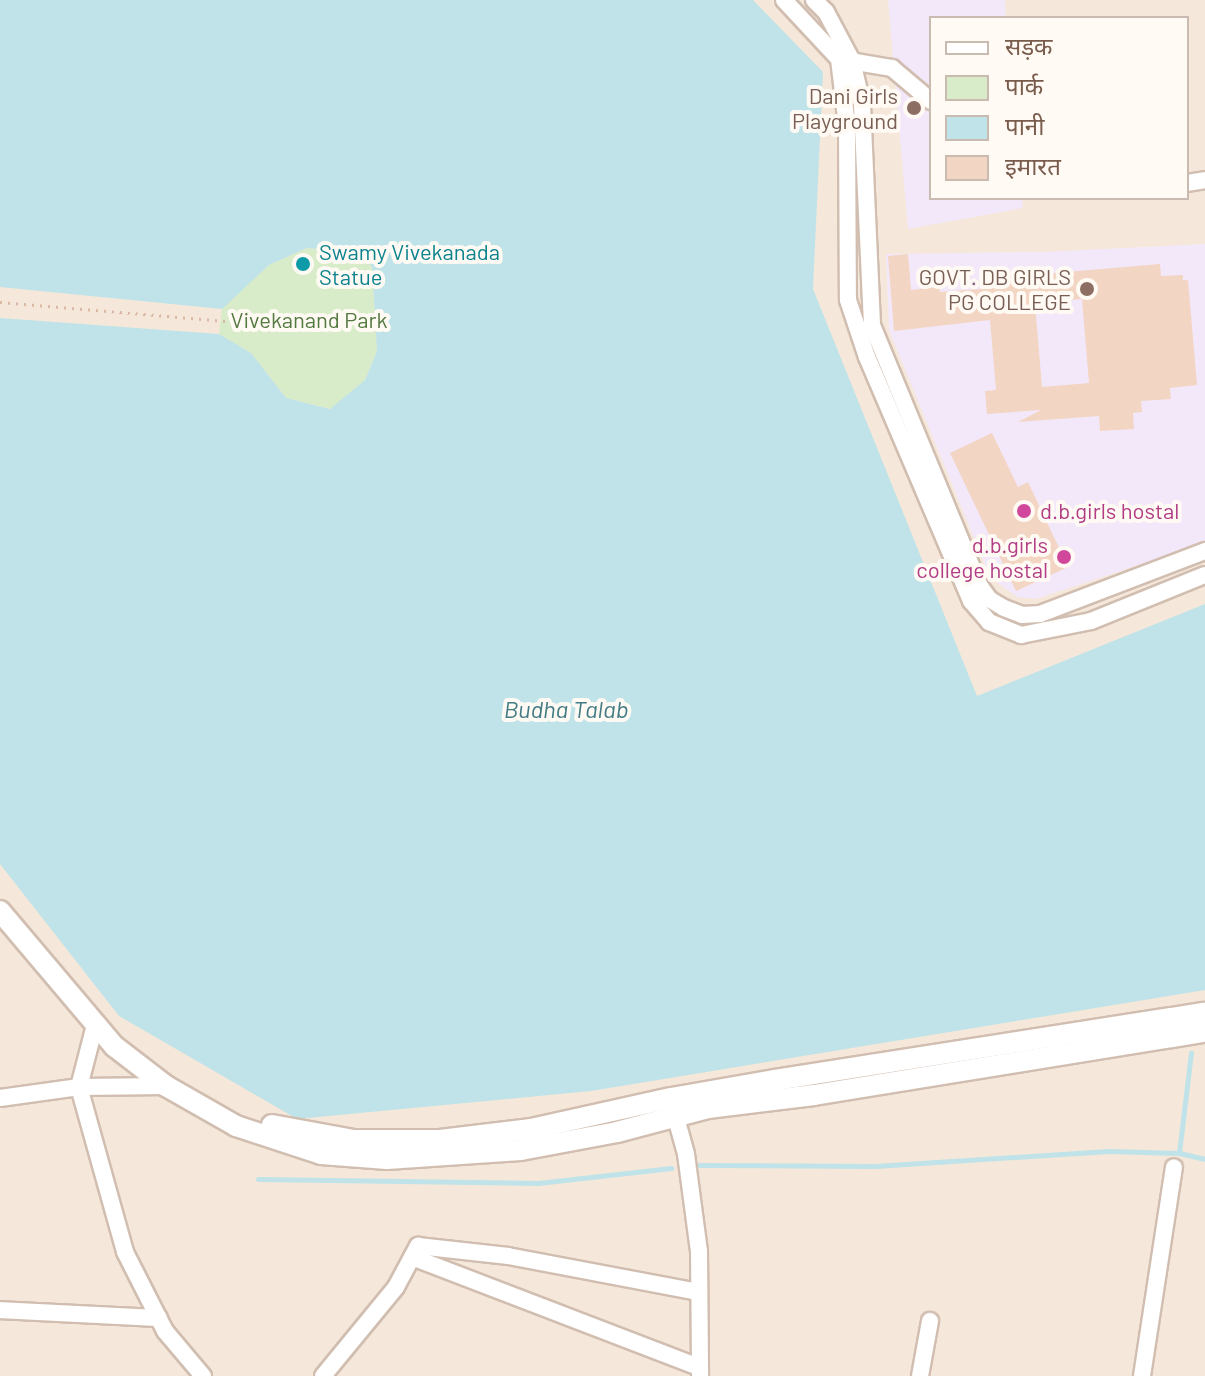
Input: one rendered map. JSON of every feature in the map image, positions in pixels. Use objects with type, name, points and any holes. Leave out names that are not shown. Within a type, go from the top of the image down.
[{"type":"street","points":[[784,0],[846,60],[892,68],[929,99]]},
{"type":"street","points":[[814,0],[826,12],[862,104],[872,325],[979,585],[989,599],[1004,608],[1022,615],[1040,614],[1205,551]]},
{"type":"street","points":[[846,60],[848,300],[867,357],[971,601],[989,622],[1021,635],[1091,621],[1205,575]]},
{"type":"street","points":[[0,911],[114,1046],[174,1090],[298,1133],[353,1140],[440,1140],[531,1129],[1205,1032]]},
{"type":"street","points":[[673,1107],[1205,1013]]},
{"type":"street","points":[[95,1025],[79,1087],[125,1252],[159,1318],[203,1376]]},
{"type":"street","points":[[0,1098],[79,1087],[174,1090]]},
{"type":"street","points":[[412,1257],[699,1372],[699,1251],[686,1154],[673,1107]]},
{"type":"street","points":[[1142,1376],[1174,1167]]},
{"type":"street","points":[[323,1376],[396,1287],[418,1246],[508,1256],[698,1292]]},
{"type":"street","points":[[0,1310],[159,1318]]},
{"type":"street","points":[[920,1376],[930,1321]]},
{"type":"path","points":[[0,302],[252,323]]},
{"type":"shaded area","name":"Budha Talab","points":[[0,0],[1205,0],[1205,1376],[0,1376]]},
{"type":"shaded area","name":"Dani Girls Playground","points":[[888,0],[1005,0],[1006,16],[929,16],[929,200],[1022,200],[1023,208],[908,229]]},
{"type":"shaded area","points":[[1205,244],[1205,543],[1036,599],[1017,597],[990,577],[889,330],[886,254],[1044,252]]},
{"type":"green space","name":"Vivekanand Park","points":[[307,248],[350,252],[372,266],[377,351],[365,380],[331,409],[286,398],[251,353],[219,334],[222,309],[246,284],[269,265]]},
{"type":"water","name":"Budha Talab","points":[[0,0],[753,0],[823,72],[813,289],[977,696],[1205,604],[1205,990],[591,1091],[297,1119],[119,1016],[0,864],[0,318],[219,334],[251,353],[286,398],[330,409],[365,380],[377,351],[372,266],[350,252],[307,248],[269,265],[222,309],[0,287]]},
{"type":"building","points":[[908,254],[911,290],[939,287],[940,292],[1006,287],[1006,277],[1160,264],[1161,276],[1183,275],[1183,280],[1188,280],[1197,385],[1170,388],[1171,399],[1141,401],[1142,412],[1133,413],[1134,429],[1100,431],[1099,416],[1018,422],[1041,410],[987,414],[985,391],[996,390],[990,320],[894,331],[888,256]],"holes":[[[1082,299],[1089,383],[1042,387],[1035,303]]]},
{"type":"building","points":[[992,433],[1018,487],[1028,482],[1068,567],[1016,591],[950,453]]},
{"type":"waterway","points":[[1179,1153],[1191,1053]]},
{"type":"waterway","points":[[699,1165],[875,1166],[1109,1151],[1179,1153],[1205,1159]]},
{"type":"waterway","points":[[258,1179],[538,1183],[671,1168]]},
{"type":"place","name":"Dani Girls Playground","points":[[914,108]]},
{"type":"place","name":"Swamy Vivekanada Statue","points":[[303,264]]},
{"type":"place","name":"GOVT. DB GIRLS PG COLLEGE","points":[[1087,289]]},
{"type":"place","name":"d.b.girls hostal","points":[[1024,511]]},
{"type":"place","name":"d.b.girls college hostal","points":[[1064,557]]}]
